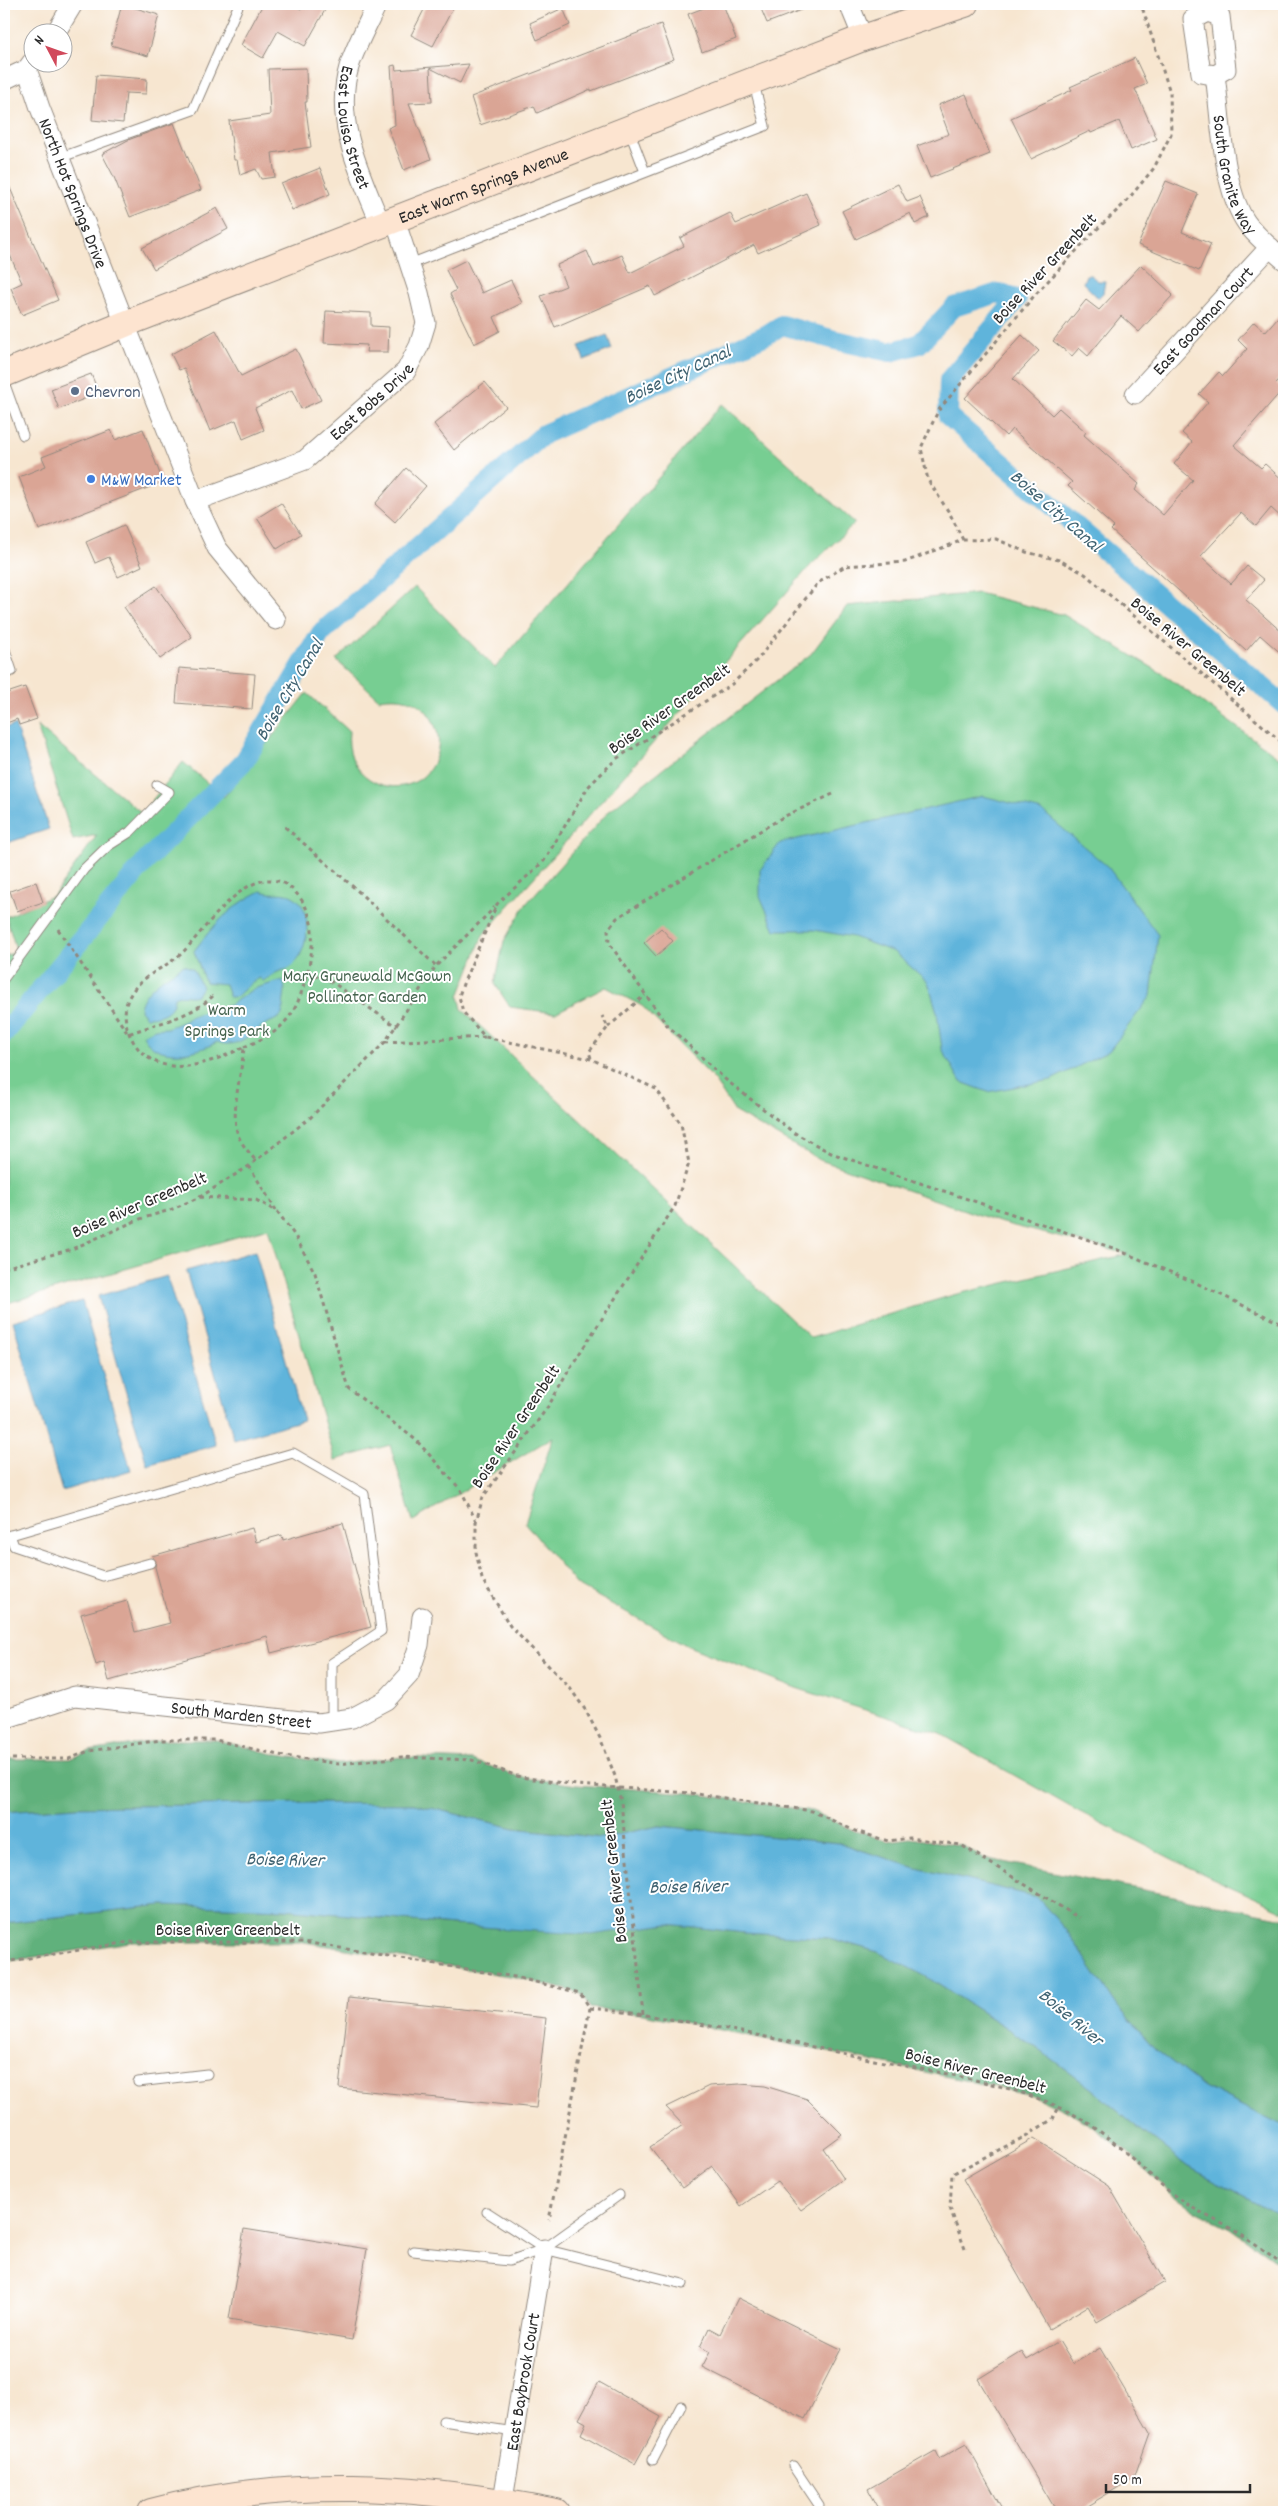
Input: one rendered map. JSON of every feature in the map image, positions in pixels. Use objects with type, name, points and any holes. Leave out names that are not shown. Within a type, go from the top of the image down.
[{"type":"street","points":[[62,22],[73,4]]},
{"type":"street","name":"East Louisa Street","points":[[377,4],[349,68],[344,104],[346,135],[388,222]]},
{"type":"street","points":[[849,4],[863,38]]},
{"type":"street","name":"East Warm Springs Avenue","points":[[4,374],[126,324],[863,38],[965,4]]},
{"type":"street","points":[[1206,8],[1220,16],[1226,69],[1215,75],[1200,73],[1193,19],[1206,8]]},
{"type":"street","points":[[4,80],[22,70]]},
{"type":"street","name":"North Hot Springs Drive","points":[[32,72],[59,158],[195,501],[217,548],[276,620]]},
{"type":"street","name":"South Granite Way","points":[[1215,75],[1229,178],[1234,200],[1245,220],[1284,260]]},
{"type":"street","name":"East Bobs Drive","points":[[195,501],[305,460],[406,371],[419,346],[426,323],[410,264],[388,222]]},
{"type":"street","name":"East Goodman Court","points":[[1136,394],[1270,247]]},
{"type":"street","name":"South Marden Street","points":[[4,1719],[75,1696],[319,1722],[352,1718],[386,1700],[409,1675],[419,1645],[422,1617]]},
{"type":"street","name":"East Baybrook Court","points":[[502,2507],[544,2249]]},
{"type":"street","points":[[151,2512],[218,2498],[315,2488],[378,2487],[437,2492],[502,2507],[556,2512]]},
{"type":"lane","points":[[59,158],[193,110],[239,4]]},
{"type":"lane","points":[[410,264],[765,126],[753,82]]},
{"type":"lane","points":[[628,130],[645,172]]},
{"type":"lane","points":[[4,382],[23,435]]},
{"type":"lane","points":[[4,647],[6,672]]},
{"type":"lane","points":[[4,978],[84,869],[108,846],[130,832],[169,792],[157,785]]},
{"type":"lane","points":[[150,1563],[103,1576],[14,1546],[7,1536],[293,1453],[364,1494],[381,1631],[332,1663],[332,1721]]},
{"type":"lane","points":[[138,2082],[207,2074]]},
{"type":"lane","points":[[413,2251],[509,2261],[544,2249],[619,2195]]},
{"type":"lane","points":[[487,2212],[544,2249],[684,2284]]},
{"type":"lane","points":[[653,2460],[681,2406]]},
{"type":"lane","points":[[443,2421],[514,2432]]},
{"type":"lane","points":[[793,2466],[819,2506]]},
{"type":"path","name":"Boise River Greenbelt","points":[[964,540],[928,480],[920,448],[938,411],[1034,296],[1092,234],[1125,203],[1154,168],[1171,134],[1170,92],[1141,4]]},
{"type":"path","name":"Boise River Greenbelt","points":[[4,1268],[72,1249],[200,1197],[256,1161],[311,1117],[385,1042],[397,1027],[436,966],[497,904],[544,861],[588,787],[616,759],[732,684],[758,659],[818,583],[845,566],[905,562],[964,540],[996,539],[1026,552],[1059,560],[1085,574],[1284,744]]},
{"type":"path","points":[[833,794],[783,817],[617,918],[608,930],[609,942],[667,1025],[726,1080],[793,1132],[831,1153],[1113,1248],[1194,1282],[1284,1325]]},
{"type":"path","points":[[285,827],[359,892],[436,966]]},
{"type":"path","points":[[50,917],[128,1034],[144,1055],[156,1063],[169,1066],[192,1067],[219,1060],[278,1029],[300,1001],[312,955],[313,934],[308,912],[299,897],[286,885],[269,881],[244,888],[222,908],[178,956],[141,981],[133,990],[127,1002],[125,1014],[128,1034]]},
{"type":"path","name":"Boise River Greenbelt","points":[[485,1037],[463,1012],[459,996],[497,904]]},
{"type":"path","points":[[307,972],[332,982],[397,1027]]},
{"type":"path","points":[[128,1034],[168,1021],[206,1003],[214,995]]},
{"type":"path","points":[[591,1059],[589,1052],[597,1038],[645,995]]},
{"type":"path","points":[[602,1016],[608,1027]]},
{"type":"path","name":"Boise River Greenbelt","points":[[385,1042],[485,1037],[591,1059],[656,1089],[681,1124],[689,1163],[675,1206],[572,1365],[549,1406],[483,1496],[476,1522],[476,1552],[482,1578],[494,1601],[510,1626],[570,1688],[586,1711],[601,1740],[618,1788],[643,2014]]},
{"type":"path","points":[[244,1047],[235,1118],[238,1133],[243,1144],[256,1161]]},
{"type":"path","points":[[249,1166],[295,1236],[315,1274],[349,1389],[416,1440],[461,1490],[476,1522]]},
{"type":"path","points":[[200,1197],[256,1200],[277,1211]]},
{"type":"path","points":[[4,1759],[69,1759],[89,1751],[161,1740],[216,1740],[278,1755],[339,1764],[402,1757],[472,1760],[520,1777],[577,1785],[690,1793],[812,1811],[855,1831],[888,1841],[910,1838],[961,1845],[1079,1918]]},
{"type":"path","name":"Boise River Greenbelt","points":[[4,1962],[130,1942],[304,1942],[515,1977],[580,1993],[590,2008],[643,2014],[934,2072],[1032,2095],[1059,2107],[1098,2130],[1129,2154],[1169,2192],[1196,2212],[1230,2228],[1284,2266]]},
{"type":"path","points":[[550,2220],[590,2008]]},
{"type":"path","points":[[965,2249],[950,2208],[952,2174],[1024,2137],[1053,2118],[1059,2107]]},
{"type":"green space","points":[[722,404],[855,523],[811,565],[483,935],[459,996],[462,1009],[811,1338],[953,1295],[1128,1254],[1002,1223],[820,1160],[735,1112],[712,1077],[642,1006],[606,987],[555,1013],[510,1007],[495,984],[504,941],[526,904],[610,810],[811,654],[847,606],[978,593],[1064,615],[1163,674],[1284,761],[1284,1911],[1184,1865],[1074,1809],[941,1734],[796,1688],[688,1646],[577,1585],[525,1523],[553,1437],[413,1521],[390,1445],[335,1460],[268,1228],[4,1304],[4,956],[17,952],[6,917],[54,895],[97,835],[73,840],[37,726],[142,813],[183,762],[224,797],[307,693],[349,731],[350,753],[359,769],[371,780],[387,786],[404,786],[419,780],[431,767],[438,748],[437,731],[430,716],[419,705],[407,700],[400,698],[379,699],[336,660],[415,587],[495,668]]},
{"type":"green space","points":[[161,1740],[216,1740],[278,1755],[339,1764],[402,1757],[472,1760],[520,1777],[577,1785],[690,1793],[812,1811],[855,1831],[888,1841],[910,1838],[961,1845],[983,1858],[1284,1918],[1284,2127],[1204,2087],[1155,2049],[1118,2007],[1069,1934],[1037,1897],[916,1868],[839,1843],[659,1826],[602,1838],[514,1828],[414,1804],[312,1803],[77,1807],[4,1812],[4,1759],[69,1759],[89,1751]]},
{"type":"green space","points":[[162,1905],[285,1909],[454,1925],[591,1934],[668,1924],[745,1933],[829,1938],[878,1952],[925,1976],[1030,2043],[1092,2089],[1133,2124],[1189,2167],[1284,2217],[1284,2267],[1230,2228],[1196,2211],[1169,2192],[1129,2154],[1098,2130],[1070,2113],[1032,2095],[643,2014],[590,2008],[580,1993],[515,1977],[304,1942],[130,1942],[4,1962],[4,1923]]},
{"type":"water","points":[[1086,275],[1090,275],[1098,281],[1105,281],[1103,293],[1098,298],[1083,283]]},
{"type":"water","points":[[607,335],[612,349],[584,360],[579,346]]},
{"type":"water","points":[[15,725],[49,829],[4,844],[4,728]]},
{"type":"water","points":[[983,796],[1042,811],[1108,867],[1158,935],[1151,996],[1109,1051],[1051,1080],[988,1092],[961,1082],[942,1049],[937,1012],[928,982],[894,952],[853,937],[814,930],[775,930],[760,896],[760,870],[780,843]]},
{"type":"water","points":[[261,891],[290,895],[301,903],[307,923],[304,945],[295,964],[288,969],[278,972],[263,981],[260,978],[252,982],[236,997],[229,997],[225,984],[205,982],[194,951],[224,916]]},
{"type":"water","points":[[184,965],[193,969],[202,987],[197,995],[179,995],[174,997],[171,1007],[165,1013],[146,1017],[140,1010],[145,996],[156,984]]},
{"type":"water","points":[[283,980],[285,990],[282,1015],[235,1043],[223,1044],[217,1042],[198,1050],[177,1053],[157,1049],[149,1044],[143,1035],[155,1029],[167,1028],[185,1021],[191,1016],[230,1005],[253,989]]},
{"type":"water","points":[[255,1251],[303,1420],[234,1440],[186,1271]]},
{"type":"water","points":[[167,1276],[216,1445],[147,1465],[98,1296]]},
{"type":"water","points":[[82,1301],[131,1470],[62,1491],[13,1321]]},
{"type":"water","name":"Boise River","points":[[312,1803],[414,1804],[514,1828],[602,1838],[659,1826],[839,1843],[916,1868],[1037,1897],[1069,1934],[1118,2007],[1155,2049],[1204,2087],[1284,2127],[1284,2217],[1189,2167],[1133,2124],[1092,2089],[1030,2043],[925,1976],[878,1952],[829,1938],[745,1933],[668,1924],[591,1935],[454,1925],[285,1909],[162,1905],[4,1923],[4,1812],[77,1807]]},
{"type":"building","points":[[122,4],[159,15],[148,56],[111,45]]},
{"type":"building","points":[[263,4],[291,4],[301,9],[304,4],[315,4],[325,10],[305,46],[278,31],[263,58],[241,45]]},
{"type":"building","points":[[427,4],[455,4],[433,46],[411,35]]},
{"type":"building","points":[[714,4],[723,4],[736,39],[702,52],[688,14]]},
{"type":"building","points":[[759,4],[814,4],[814,5],[767,23]]},
{"type":"building","points":[[563,8],[570,25],[537,40],[530,23]]},
{"type":"building","points":[[661,24],[674,59],[591,91],[591,89],[537,113],[534,106],[480,125],[471,97]]},
{"type":"building","points":[[1135,58],[1147,84],[1135,89],[1157,139],[1131,150],[1119,121],[1091,133],[1090,131],[1031,159],[1011,118],[1072,90],[1070,87]]},
{"type":"building","points":[[469,64],[460,83],[430,68],[432,102],[409,103],[431,159],[404,170],[388,128],[395,125],[391,66],[395,65],[396,70]]},
{"type":"building","points":[[306,68],[307,102],[305,102],[311,147],[272,153],[275,177],[261,179],[256,169],[240,175],[237,160],[234,160],[229,121],[270,115],[268,69]]},
{"type":"building","points":[[96,75],[147,79],[146,94],[126,93],[123,123],[92,120]]},
{"type":"building","points":[[966,94],[990,154],[930,178],[917,146],[949,134],[938,105]]},
{"type":"building","points":[[174,123],[201,190],[130,217],[114,177],[102,154],[128,140]]},
{"type":"building","points":[[320,168],[330,194],[292,210],[281,184]]},
{"type":"building","points":[[4,174],[58,300],[22,315],[11,288],[22,283],[4,241]]},
{"type":"building","points":[[1166,181],[1198,194],[1182,232],[1211,244],[1199,271],[1138,245]]},
{"type":"building","points":[[898,184],[907,202],[920,197],[929,217],[915,224],[910,213],[856,239],[842,211]]},
{"type":"building","points":[[806,193],[821,225],[758,253],[754,245],[655,296],[650,286],[555,327],[541,296],[566,286],[557,265],[587,251],[594,267],[622,255],[630,273],[684,246],[680,238],[730,213],[736,224]]},
{"type":"building","points":[[217,208],[228,229],[154,269],[142,248]]},
{"type":"building","points":[[466,260],[482,293],[511,280],[522,303],[494,317],[500,331],[474,344],[450,294],[456,290],[446,270]]},
{"type":"building","points":[[1141,265],[1173,295],[1139,332],[1121,316],[1088,356],[1079,348],[1072,356],[1053,341],[1086,300],[1099,310]]},
{"type":"building","points":[[1284,310],[1284,373],[1276,382],[1283,389],[1234,445],[1261,468],[1265,464],[1284,481],[1284,520],[1271,508],[1256,526],[1241,513],[1201,556],[1231,584],[1247,566],[1264,580],[1246,600],[1284,634],[1284,656],[1260,635],[1246,651],[1111,530],[1114,527],[1068,486],[1072,482],[1012,429],[1006,436],[965,398],[1022,335],[1039,351],[1013,379],[1052,415],[1059,408],[1086,432],[1084,435],[1139,484],[1135,490],[1163,515],[1193,480],[1174,464],[1192,442],[1182,433],[1208,402],[1199,394],[1219,372],[1223,376],[1247,349],[1238,340],[1254,322],[1265,332]]},
{"type":"building","points":[[326,311],[371,313],[371,326],[389,327],[388,352],[366,352],[367,345],[324,343]]},
{"type":"building","points":[[216,330],[241,376],[296,349],[321,400],[301,409],[292,390],[255,408],[264,430],[243,439],[236,420],[210,431],[184,368],[179,370],[171,354]]},
{"type":"building","name":"Chevron","points":[[91,374],[99,393],[59,409],[51,389]]},
{"type":"building","points":[[485,382],[506,407],[454,450],[434,424]]},
{"type":"building","name":"M&W Market","points":[[143,429],[163,482],[39,530],[19,477],[46,466],[42,457],[111,430],[115,440]]},
{"type":"building","points":[[406,468],[426,486],[395,522],[375,504]]},
{"type":"building","points":[[281,503],[301,534],[277,549],[257,518]]},
{"type":"building","points":[[124,525],[142,566],[118,577],[109,557],[95,563],[86,542]]},
{"type":"building","points":[[156,586],[192,637],[160,659],[124,607]]},
{"type":"building","points":[[179,668],[255,674],[252,709],[176,703]]},
{"type":"building","points":[[25,687],[37,719],[19,725],[17,719],[4,724],[4,694]]},
{"type":"building","points":[[36,882],[43,902],[17,911],[10,891]]},
{"type":"building","points":[[661,928],[673,941],[656,956],[644,943]]},
{"type":"building","points":[[343,1523],[371,1627],[271,1653],[267,1636],[109,1681],[104,1662],[96,1665],[81,1614],[127,1601],[135,1632],[170,1623],[155,1567],[156,1561],[152,1556],[252,1528],[256,1542],[282,1535],[283,1540]]},
{"type":"building","points":[[349,1997],[546,2018],[536,2108],[339,2088]]},
{"type":"building","points":[[740,2084],[765,2086],[807,2099],[842,2134],[823,2148],[844,2179],[801,2210],[777,2181],[741,2206],[712,2166],[682,2188],[650,2147],[683,2125],[666,2107],[709,2086]]},
{"type":"building","points":[[1034,2138],[1109,2186],[1165,2282],[1097,2322],[1088,2306],[1049,2329],[963,2179]]},
{"type":"building","points":[[244,2229],[367,2249],[352,2340],[229,2319]]},
{"type":"building","points":[[738,2298],[841,2349],[805,2419],[702,2367],[710,2352],[700,2347],[709,2328],[720,2334]]},
{"type":"building","points":[[1059,2341],[1073,2364],[1100,2348],[1150,2433],[1134,2478],[1077,2512],[1057,2512],[978,2379],[1022,2352],[1027,2360]]},
{"type":"building","points":[[599,2382],[661,2417],[635,2464],[581,2434],[586,2423],[579,2419]]},
{"type":"building","points":[[966,2444],[1004,2512],[881,2512],[868,2489],[935,2451],[939,2459]]},
{"type":"waterway","name":"Boise City Canal","points":[[4,1034],[144,863],[245,760],[321,633],[544,434],[766,335],[782,325],[835,340],[890,352],[919,344],[954,307],[998,293],[1017,299],[949,380],[948,416],[1284,705]]},
{"type":"place","name":"Chevron","points":[[75,391]]},
{"type":"place","name":"M&W Market","points":[[91,479]]},
{"type":"park label","name":"Mary Grunewald McGown Pollinator Garden","points":[[367,985]]},
{"type":"park label","name":"Warm Springs Park","points":[[227,1019]]}]
